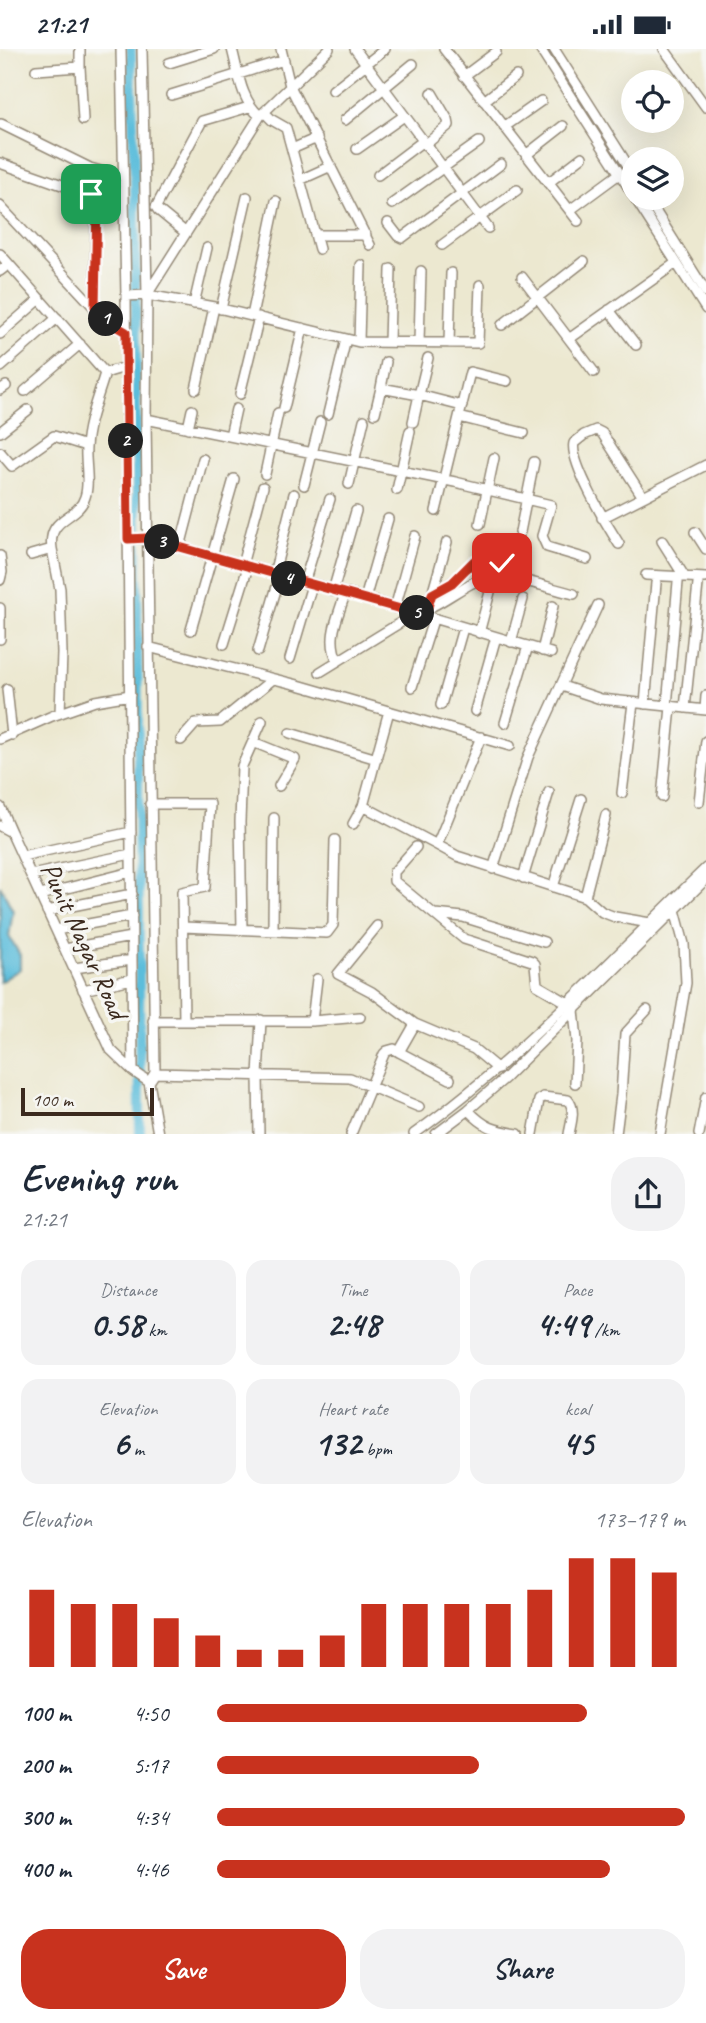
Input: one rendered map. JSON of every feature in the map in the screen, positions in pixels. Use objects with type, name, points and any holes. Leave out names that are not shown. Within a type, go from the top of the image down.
[{"type":"street","points":[[80,49],[83,120]]},
{"type":"street","points":[[121,49],[133,1071]]},
{"type":"street","points":[[142,49],[155,1073],[149,1082],[158,1134]]},
{"type":"street","points":[[169,63],[214,49]]},
{"type":"street","points":[[232,49],[249,107],[286,128],[319,249]]},
{"type":"street","points":[[281,49],[290,86],[370,245]]},
{"type":"street","points":[[147,295],[262,114],[329,49]]},
{"type":"street","points":[[355,49],[488,228]]},
{"type":"street","points":[[333,90],[385,49]]},
{"type":"street","points":[[444,49],[578,221]]},
{"type":"street","points":[[540,49],[620,174],[570,210]]},
{"type":"street","points":[[554,49],[621,155]]},
{"type":"street","points":[[664,49],[706,107]]},
{"type":"street","points":[[464,76],[496,52]]},
{"type":"street","points":[[171,95],[284,60]]},
{"type":"street","points":[[345,120],[414,64]]},
{"type":"street","points":[[36,70],[80,67]]},
{"type":"street","points":[[484,101],[516,76]]},
{"type":"street","points":[[694,91],[706,86]]},
{"type":"street","points":[[378,175],[449,125],[432,93]]},
{"type":"street","points":[[504,127],[541,101]]},
{"type":"street","points":[[186,233],[156,207],[202,121],[249,107]]},
{"type":"street","points":[[358,149],[404,115]]},
{"type":"street","points":[[1,124],[90,168],[123,177]]},
{"type":"street","points":[[526,155],[563,126]]},
{"type":"street","points":[[292,149],[317,138]]},
{"type":"street","points":[[392,204],[480,142]]},
{"type":"street","points":[[548,183],[582,157]]},
{"type":"street","points":[[0,163],[96,197],[95,307]]},
{"type":"street","points":[[388,223],[401,238],[501,164]]},
{"type":"street","points":[[300,180],[331,166]]},
{"type":"street","points":[[442,245],[517,190]]},
{"type":"street","points":[[196,389],[247,197]]},
{"type":"street","points":[[240,394],[276,201]]},
{"type":"street","points":[[0,206],[107,321],[126,332]]},
{"type":"street","points":[[642,210],[706,309]]},
{"type":"street","points":[[655,210],[706,292]]},
{"type":"street","points":[[315,235],[366,235]]},
{"type":"street","points":[[194,304],[206,248]]},
{"type":"street","points":[[0,254],[105,373]]},
{"type":"street","points":[[502,325],[584,261]]},
{"type":"street","points":[[569,339],[676,263]]},
{"type":"street","points":[[0,271],[9,264]]},
{"type":"street","points":[[359,342],[361,265]]},
{"type":"street","points":[[389,342],[391,269]]},
{"type":"street","points":[[419,342],[421,271]]},
{"type":"street","points":[[449,342],[451,274]]},
{"type":"street","points":[[522,277],[594,372]]},
{"type":"street","points":[[126,296],[147,295],[218,308],[359,342],[478,343],[480,285]]},
{"type":"street","points":[[0,334],[40,299]]},
{"type":"street","points":[[609,310],[636,345]]},
{"type":"street","points":[[1,367],[57,318]]},
{"type":"street","points":[[265,474],[303,328]]},
{"type":"street","points":[[328,414],[346,339]]},
{"type":"street","points":[[25,391],[80,344]]},
{"type":"street","points":[[397,490],[428,358]]},
{"type":"street","points":[[374,413],[386,362]]},
{"type":"street","points":[[105,373],[125,366]]},
{"type":"street","points":[[436,511],[470,372],[507,381]]},
{"type":"street","points":[[60,713],[60,589],[51,540],[55,528],[83,503],[87,495],[86,446],[105,373]]},
{"type":"street","points":[[381,388],[462,406]]},
{"type":"street","points":[[230,436],[236,409]]},
{"type":"street","points":[[0,432],[28,410]]},
{"type":"street","points":[[188,428],[192,410]]},
{"type":"street","points":[[459,417],[524,433]]},
{"type":"street","points":[[146,419],[444,479],[551,505],[542,536],[547,547],[587,559]]},
{"type":"street","points":[[349,484],[364,420]]},
{"type":"street","points":[[304,485],[320,422]]},
{"type":"street","points":[[619,544],[602,518],[573,448],[574,443],[596,430],[602,433],[643,497]]},
{"type":"street","points":[[0,452],[12,466],[54,436],[86,446]]},
{"type":"street","points":[[480,524],[494,458]]},
{"type":"street","points":[[180,547],[203,459]]},
{"type":"street","points":[[520,532],[534,462]]},
{"type":"street","points":[[602,518],[706,465]]},
{"type":"street","points":[[191,630],[234,479]]},
{"type":"street","points":[[224,644],[263,487]]},
{"type":"street","points":[[258,651],[294,494]]},
{"type":"street","points":[[290,659],[330,499]]},
{"type":"street","points":[[333,591],[356,511]]},
{"type":"street","points":[[365,599],[388,519]]},
{"type":"street","points":[[695,532],[706,549]]},
{"type":"street","points":[[395,608],[415,536]]},
{"type":"street","points":[[128,539],[147,538],[547,652],[552,607]]},
{"type":"street","points":[[662,541],[681,579],[662,797]]},
{"type":"street","points":[[427,610],[447,542]]},
{"type":"street","points":[[32,555],[52,549]]},
{"type":"street","points":[[0,556],[0,580]]},
{"type":"street","points":[[432,594],[452,583],[479,559],[509,567],[511,570],[508,578]]},
{"type":"street","points":[[646,575],[681,579],[706,578]]},
{"type":"street","points":[[479,633],[490,592],[483,578]]},
{"type":"street","points":[[320,672],[415,613],[427,610],[483,578],[508,578],[574,594]]},
{"type":"street","points":[[645,704],[656,583]]},
{"type":"street","points":[[685,708],[698,584]]},
{"type":"street","points":[[338,661],[331,641],[345,594]]},
{"type":"street","points":[[511,642],[523,599]]},
{"type":"street","points":[[493,869],[528,757],[598,605]]},
{"type":"street","points":[[0,608],[0,639]]},
{"type":"street","points":[[412,687],[433,620]]},
{"type":"street","points":[[441,705],[463,628]]},
{"type":"street","points":[[474,711],[496,638]]},
{"type":"street","points":[[505,723],[528,646]]},
{"type":"street","points":[[148,647],[273,679],[510,746]]},
{"type":"street","points":[[181,740],[196,723],[220,722],[273,679]]},
{"type":"street","points":[[562,686],[601,699],[705,710],[706,696]]},
{"type":"street","points":[[7,689],[12,734]]},
{"type":"street","points":[[0,739],[95,701],[130,695]]},
{"type":"street","points":[[622,793],[633,703]]},
{"type":"street","points":[[353,824],[363,806],[389,711]]},
{"type":"street","points":[[242,929],[242,766],[262,721]]},
{"type":"street","points":[[290,733],[377,759]]},
{"type":"street","points":[[437,845],[481,737]]},
{"type":"street","points":[[253,741],[295,759],[279,786]]},
{"type":"street","points":[[699,802],[706,741]]},
{"type":"street","points":[[523,878],[549,792]]},
{"type":"street","points":[[553,887],[581,799]]},
{"type":"street","points":[[150,804],[210,804],[205,887],[182,892],[184,1021]]},
{"type":"street","points":[[363,806],[457,856],[585,897],[602,912],[615,917],[650,923]]},
{"type":"street","name":"Punit Nagar Road","points":[[0,807],[111,1050],[149,1082]]},
{"type":"street","points":[[585,897],[606,815]]},
{"type":"street","points":[[273,930],[274,818]]},
{"type":"street","points":[[0,826],[11,832]]},
{"type":"street","points":[[22,856],[131,832]]},
{"type":"street","points":[[183,927],[327,933],[333,925],[335,840]]},
{"type":"street","points":[[416,847],[394,872],[394,881],[464,939],[532,961],[536,964],[537,985],[571,1006],[577,1041],[575,1083]]},
{"type":"street","points":[[31,875],[131,854]]},
{"type":"street","points":[[436,1134],[468,1110],[706,868]]},
{"type":"street","points":[[40,895],[131,872]]},
{"type":"street","points":[[414,1134],[470,1093],[571,1006],[706,879]]},
{"type":"street","points":[[47,911],[132,894]]},
{"type":"street","points":[[660,1134],[686,983],[684,944],[675,910]]},
{"type":"street","points":[[433,913],[463,917],[544,942]]},
{"type":"street","points":[[56,930],[132,916]]},
{"type":"street","points":[[377,926],[338,974],[372,992],[415,1024],[474,1049],[498,1069]]},
{"type":"street","points":[[65,949],[131,937]]},
{"type":"street","points":[[74,968],[132,960]]},
{"type":"street","points":[[83,989],[132,979]]},
{"type":"street","points":[[313,1021],[317,979]]},
{"type":"street","points":[[616,1134],[625,1034],[647,1010]]},
{"type":"street","points":[[153,1021],[313,1021],[360,1017]]},
{"type":"street","points":[[259,1134],[261,1020]]},
{"type":"street","points":[[399,1052],[415,1024]]},
{"type":"street","points":[[351,1134],[387,1051],[394,1049],[450,1079]]},
{"type":"street","points":[[155,1073],[350,1078],[419,1107]]},
{"type":"street","points":[[533,1134],[539,1100],[543,1097],[568,1100],[571,1103],[573,1107],[569,1134]]},
{"type":"street","points":[[699,1134],[706,1097]]},
{"type":"street","points":[[468,1110],[481,1124],[518,1134]]},
{"type":"water","points":[[0,885],[13,911],[9,936],[20,955],[20,969],[0,982]]},
{"type":"waterway","points":[[131,49],[135,193],[140,1134]]},
{"type":"route","points":[[91,194],[97,201],[95,307],[107,321],[126,332],[128,539],[147,538],[415,613],[427,610],[432,594],[452,583],[474,561],[479,559],[502,563]]}]
